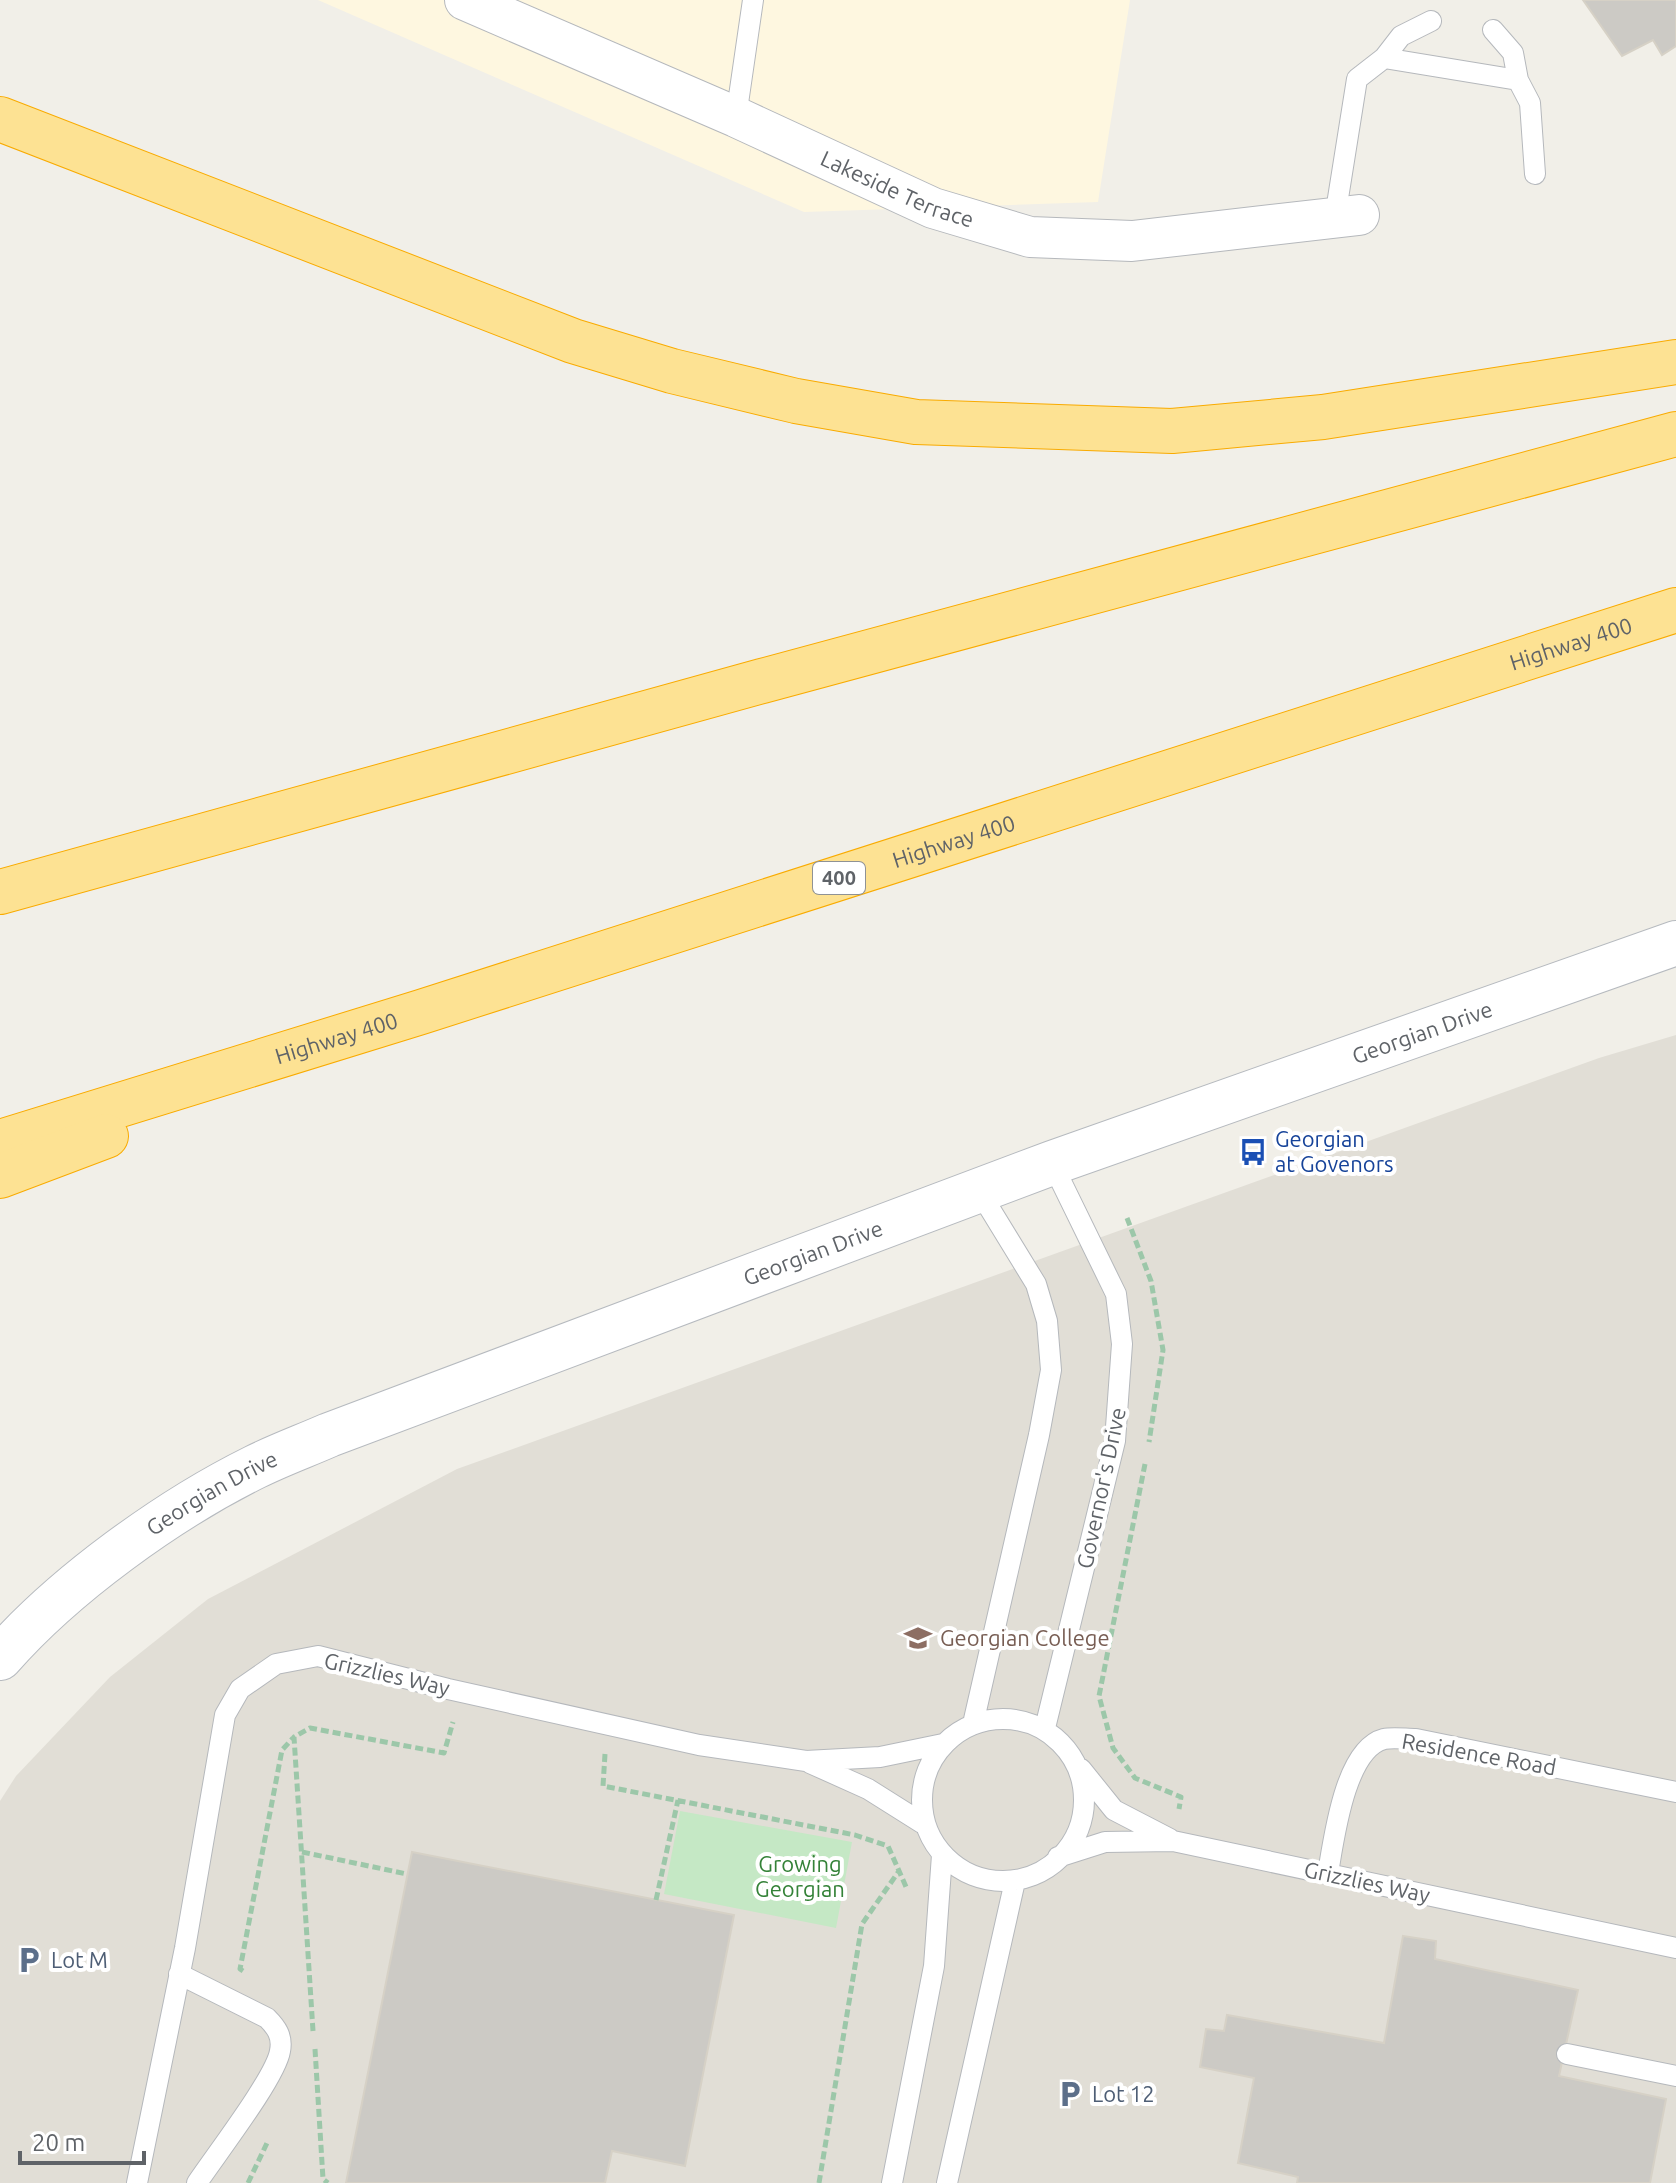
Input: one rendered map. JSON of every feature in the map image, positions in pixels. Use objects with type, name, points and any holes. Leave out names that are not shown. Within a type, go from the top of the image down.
[{"type":"highway","points":[[0,119],[573,341],[672,371],[783,398],[916,422],[1172,431],[1323,417],[1676,362]]},
{"type":"highway","points":[[0,892],[777,676],[1676,434]]},
{"type":"highway","name":"Highway 400","points":[[0,1142],[421,1012],[1676,610]]},
{"type":"highway","points":[[0,1176],[421,1012]]},
{"type":"main road","name":"Georgian Drive","points":[[0,1658],[57,1601],[119,1552],[254,1468],[329,1435],[1052,1163],[1676,943]]},
{"type":"street","name":"Lakeside Terrace","points":[[465,0],[736,117],[933,208],[1030,237],[1132,241],[1347,216]]},
{"type":"lane","points":[[736,117],[753,0]]},
{"type":"lane","points":[[1347,216],[1357,79],[1384,58],[1401,36],[1431,21]]},
{"type":"lane","points":[[1493,30],[1513,53],[1518,80],[1530,103],[1535,174]]},
{"type":"lane","points":[[1384,58],[1518,80]]},
{"type":"lane","name":"Governor's Drive","points":[[1045,1728],[1115,1441],[1122,1344],[1116,1294],[1052,1163]]},
{"type":"lane","points":[[973,1724],[1051,1370],[1047,1321],[1036,1284],[979,1191]]},
{"type":"lane","name":"Grizzlies Way","points":[[137,2183],[179,1974],[225,1715],[240,1689],[276,1664],[318,1656],[684,1742],[806,1761],[880,1757],[943,1744]]},
{"type":"lane","points":[[922,1823],[923,1779],[943,1744],[958,1731],[973,1724],[1005,1720],[1028,1722],[1045,1728],[1068,1746],[1081,1769],[1114,1810],[1173,1841]]},
{"type":"lane","name":"Residence Road","points":[[1328,1873],[1351,1775],[1364,1750],[1384,1739],[1416,1739],[1676,1792]]},
{"type":"lane","points":[[806,1761],[868,1789],[922,1823],[942,1855],[961,1872],[979,1879],[1015,1881],[1038,1871],[1058,1857],[1076,1838],[1084,1815],[1081,1769]]},
{"type":"lane","name":"Grizzlies Way","points":[[1058,1857],[1105,1842],[1173,1841],[1676,1948]]},
{"type":"lane","points":[[892,2183],[934,1966],[942,1855]]},
{"type":"lane","points":[[947,2183],[1015,1881]]},
{"type":"lane","points":[[179,1974],[267,2018],[277,2028],[281,2040],[275,2067],[197,2183]]},
{"type":"lane","points":[[1567,2054],[1676,2076]]},
{"type":"path","points":[[1127,1218],[1151,1281],[1163,1350],[1148,1447]]},
{"type":"path","points":[[1145,1462],[1099,1696],[1113,1748],[1135,1778],[1181,1797],[1173,1841]]},
{"type":"path","points":[[251,1977],[240,1969],[282,1750],[294,1737],[310,1728],[444,1753],[452,1722],[467,1725]]},
{"type":"path","points":[[294,1737],[323,2179],[328,2183]]},
{"type":"path","points":[[605,1751],[603,1786],[855,1835],[888,1846],[899,1870],[862,1924],[819,2183]]},
{"type":"path","points":[[656,1900],[678,1800]]},
{"type":"path","points":[[302,1852],[407,1874]]},
{"type":"path","points":[[303,2022],[313,2031]]},
{"type":"path","points":[[306,2055],[313,2031]]},
{"type":"path","points":[[248,2183],[273,2131]]},
{"type":"shaded area","points":[[318,0],[1130,0],[1098,202],[804,212]]},
{"type":"shaded area","name":"Georgian College","points":[[1676,1035],[1676,2183],[0,2183],[0,1801],[16,1776],[110,1677],[208,1599],[457,1469],[1599,1058]]},
{"type":"green space","name":"Growing Georgian","points":[[680,1811],[852,1842],[836,1928],[664,1894]]},
{"type":"building","points":[[1583,0],[1676,0],[1676,46],[1662,55],[1653,40],[1622,56]]},
{"type":"building","points":[[412,1852],[734,1915],[685,2166],[612,2151],[605,2183],[346,2183]]},
{"type":"building","points":[[1403,1936],[1436,1941],[1435,1959],[1578,1990],[1559,2076],[1666,2099],[1650,2183],[1297,2183],[1298,2177],[1238,2163],[1254,2078],[1200,2067],[1206,2029],[1224,2031],[1227,2015],[1384,2043]]},
{"type":"place","name":"Georgian at Govenors","points":[[1253,1152]]},
{"type":"place","name":"Georgian College","points":[[918,1638]]},
{"type":"place","name":"Lot M","points":[[29,1960]]},
{"type":"place","name":"Lot 12","points":[[1070,2094]]}]
